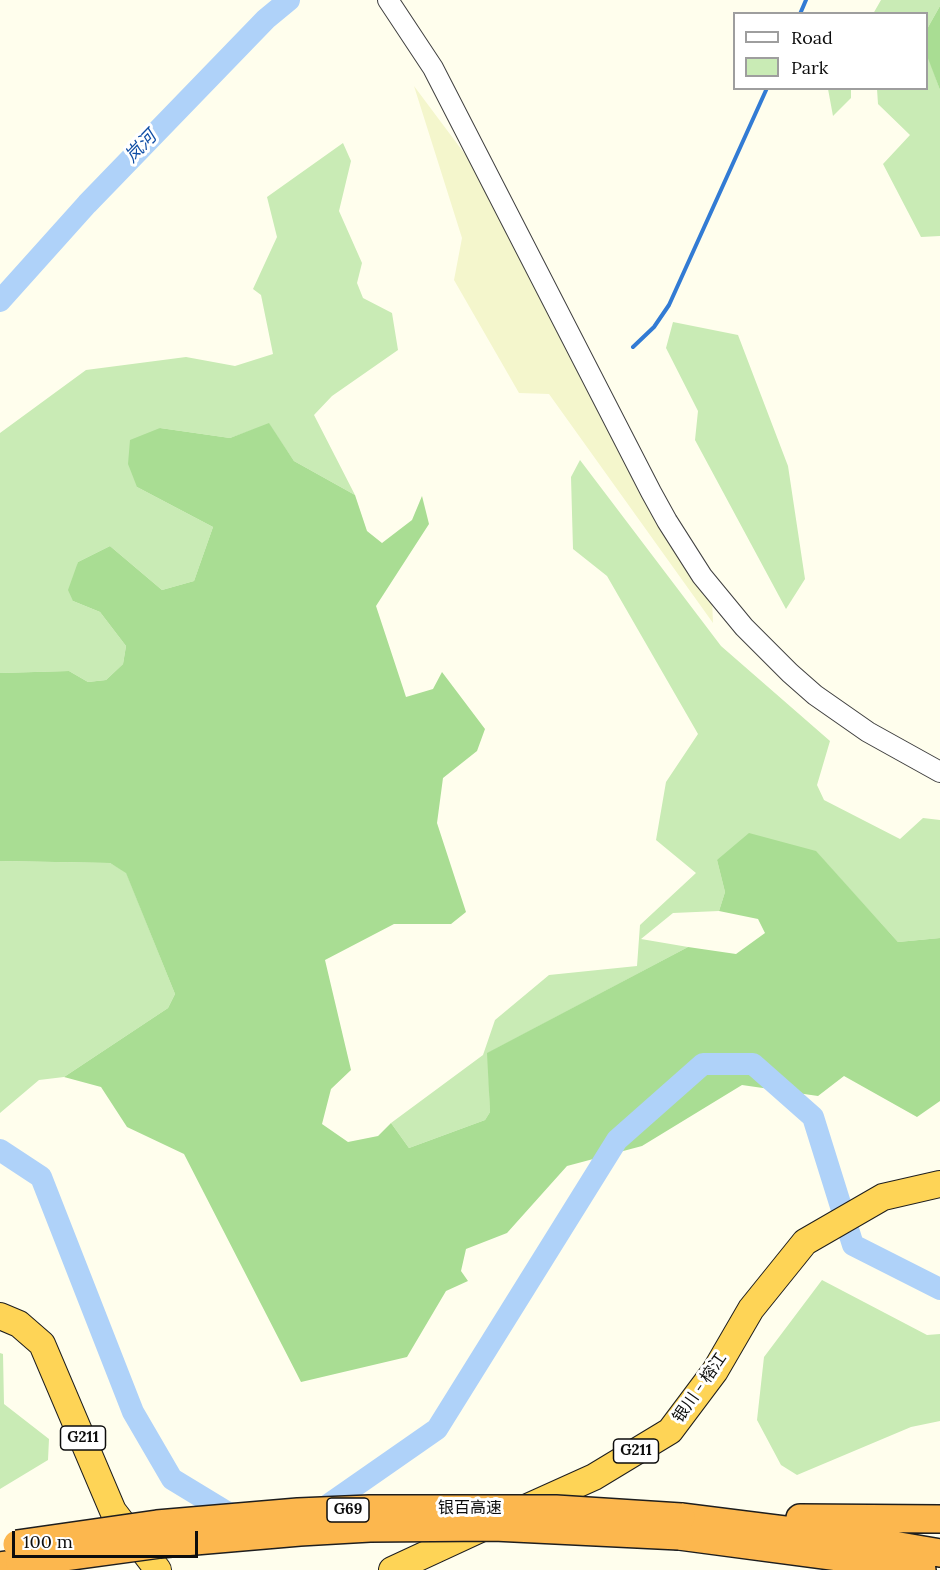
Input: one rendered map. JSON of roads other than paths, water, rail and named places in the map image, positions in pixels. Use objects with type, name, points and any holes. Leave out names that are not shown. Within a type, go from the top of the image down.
[{"type":"highway","name":"银川 - 榕江","points":[[392,1570],[594,1477],[670,1431],[715,1371],[751,1309],[805,1242],[883,1197],[940,1184]]},
{"type":"highway","name":"G211","points":[[0,1316],[19,1324],[42,1344],[113,1511],[158,1570]]},
{"type":"highway","points":[[680,1526],[940,1519]]},
{"type":"highway","points":[[680,1526],[794,1570]]},
{"type":"highway","name":"银百高速","points":[[9,1555],[288,1532],[370,1528],[680,1526],[864,1540],[940,1553]]},
{"type":"highway","name":"银百高速","points":[[680,1526],[921,1570]]},
{"type":"street","points":[[388,0],[433,68],[651,492],[678,540],[702,576],[759,643],[815,694],[868,732],[940,772]]},
{"type":"waterway","name":"岚河","points":[[0,301],[87,204],[266,19],[289,0]]},
{"type":"waterway","points":[[801,12],[806,0]]},
{"type":"waterway","points":[[633,347],[654,327],[669,305],[766,90]]},
{"type":"waterway","points":[[315,1514],[437,1429],[617,1140],[703,1064],[753,1064],[813,1117],[853,1245],[940,1289]]},
{"type":"waterway","points":[[0,1150],[41,1177],[133,1412],[172,1479],[228,1513],[242,1514]]}]
